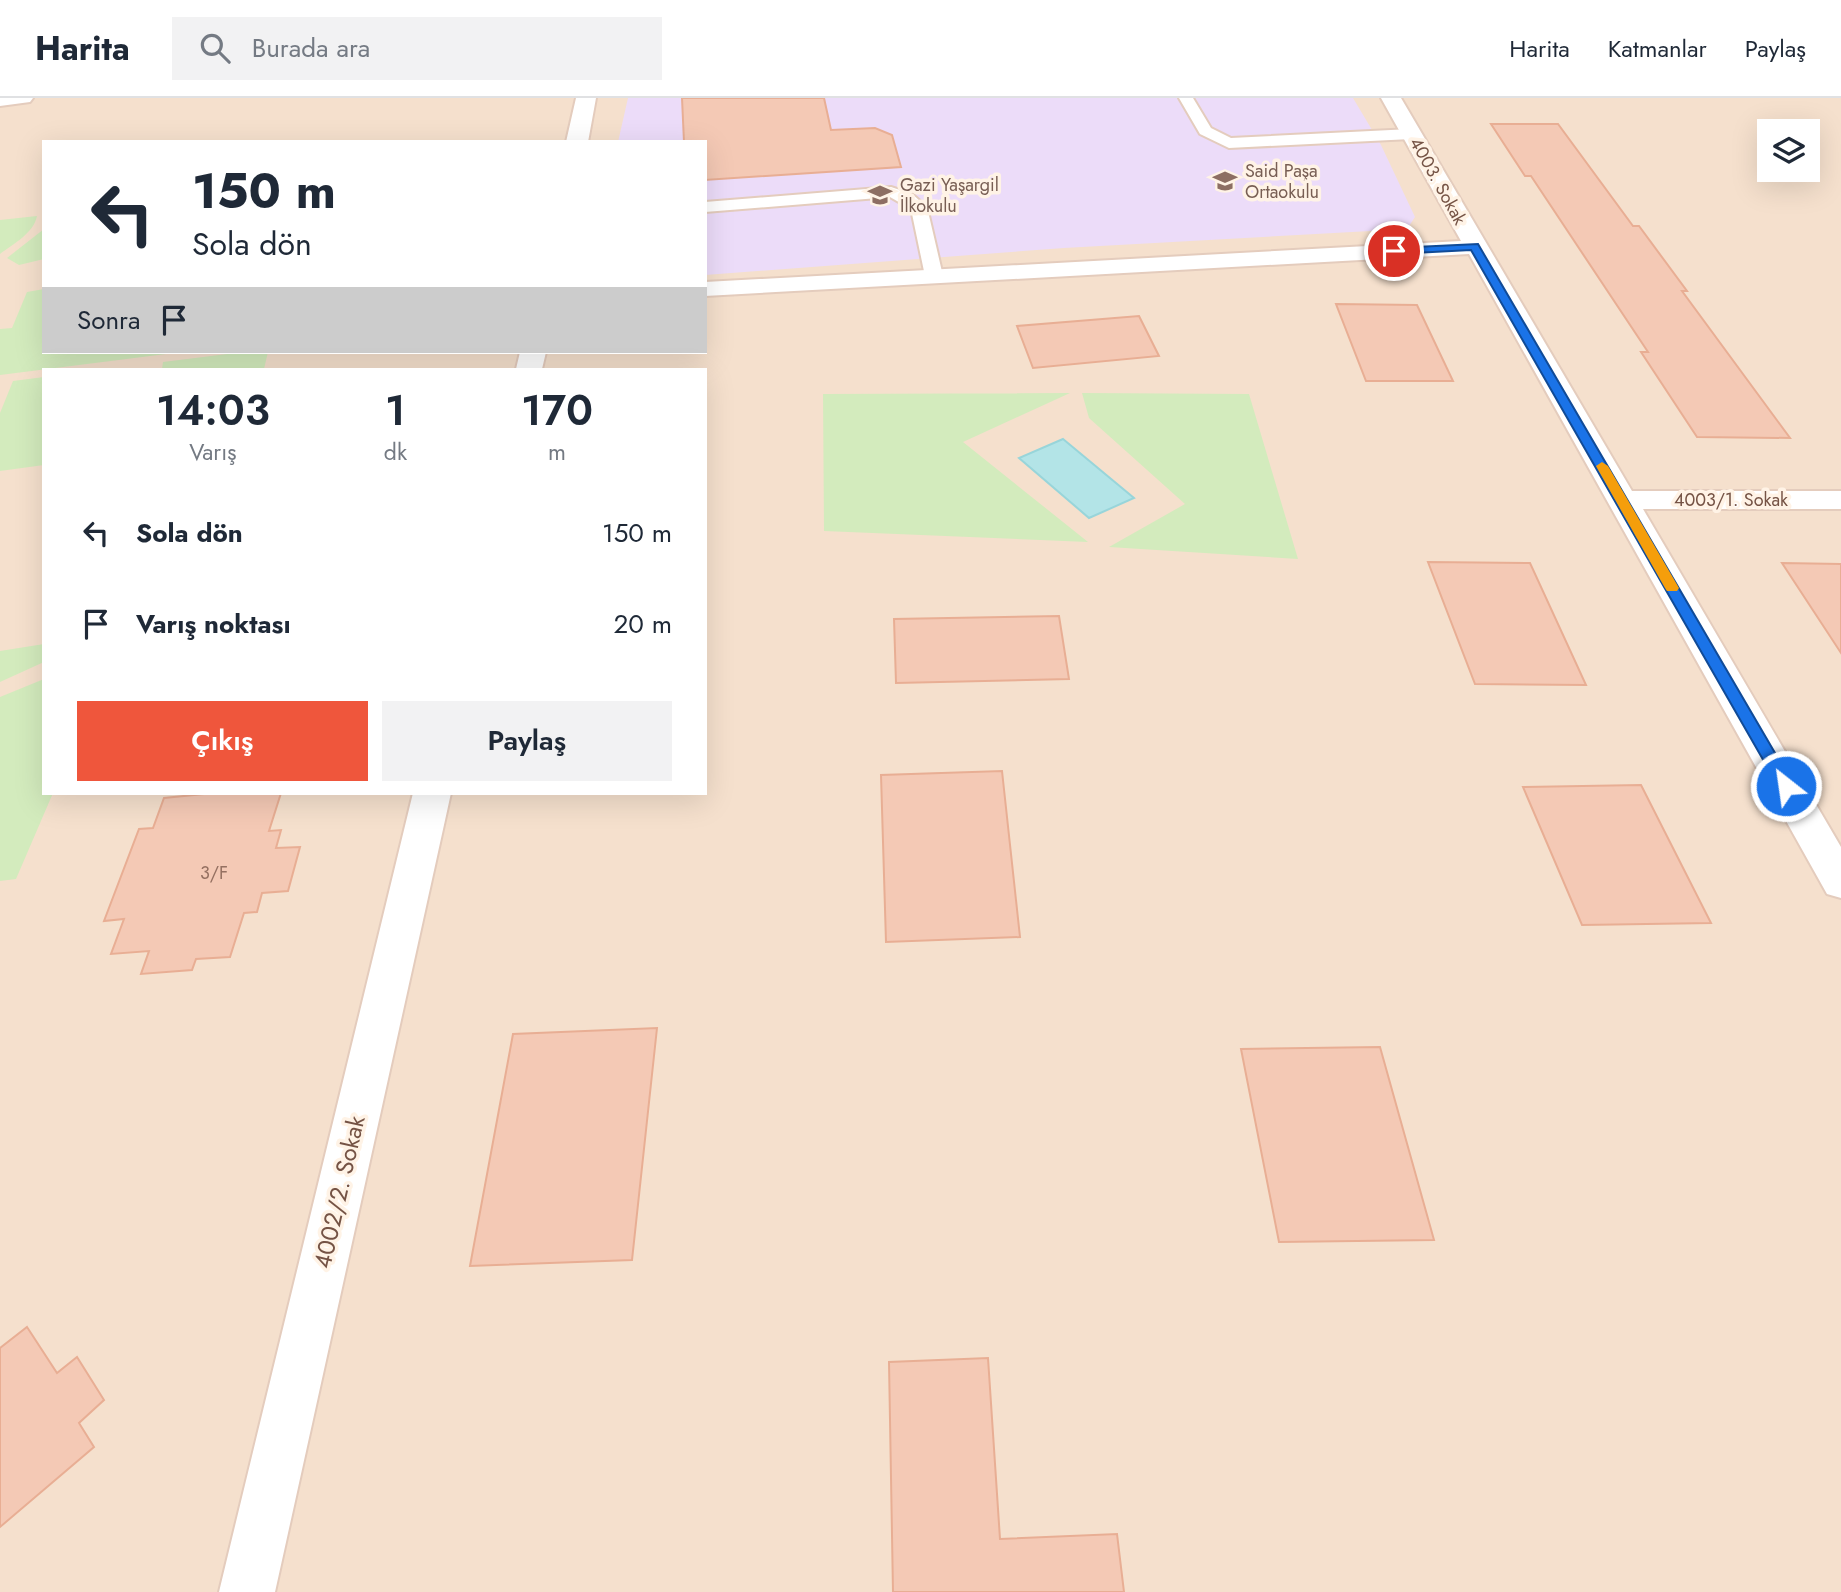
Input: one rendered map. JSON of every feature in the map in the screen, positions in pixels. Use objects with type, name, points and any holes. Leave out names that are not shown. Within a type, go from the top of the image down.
[{"type":"street","points":[[0,100],[23,98]]},
{"type":"street","points":[[577,140],[586,98]]},
{"type":"street","name":"4003. Sokak","points":[[1391,98],[1841,882]]},
{"type":"street","points":[[707,289],[1475,247]]},
{"type":"street","name":"4003/1. Sokak","points":[[1622,500],[1841,500]]},
{"type":"street","name":"4002/2. Sokak","points":[[247,1592],[432,795]]},
{"type":"lane","points":[[1186,98],[1205,131],[1229,143],[1411,134]]},
{"type":"lane","points":[[707,207],[891,192],[906,197],[919,207],[934,276]]},
{"type":"shaded area","points":[[0,98],[1841,98],[1841,1592],[0,1592]]},
{"type":"shaded area","points":[[628,98],[1353,98],[1381,145],[1415,217],[1407,229],[1064,248],[707,275],[707,140],[618,140]]},
{"type":"green space","points":[[37,216],[32,228],[0,254],[0,220]]},
{"type":"green space","points":[[42,231],[42,259],[19,265],[7,258]]},
{"type":"green space","points":[[42,289],[42,354],[166,354],[0,375],[0,329],[12,328],[27,292]]},
{"type":"green space","points":[[227,354],[268,354],[264,368],[162,368],[163,362]]},
{"type":"green space","points":[[42,377],[42,465],[0,471],[0,413],[13,381]]},
{"type":"green space","points":[[1070,393],[963,442],[1088,542],[824,531],[823,394]]},
{"type":"green space","points":[[1082,393],[1249,394],[1298,559],[1109,547],[1185,504],[1089,418]]},
{"type":"green space","points":[[42,644],[42,663],[0,682],[0,651]]},
{"type":"green space","points":[[42,680],[42,795],[52,795],[16,879],[0,881],[0,697]]},
{"type":"water","points":[[1063,439],[1134,498],[1089,518],[1019,458]]},
{"type":"building","points":[[682,98],[824,98],[831,130],[875,128],[892,135],[901,167],[707,180],[707,140],[684,140]]},
{"type":"building","points":[[1491,124],[1558,124],[1633,226],[1639,226],[1687,291],[1682,291],[1790,438],[1697,437],[1641,352],[1648,352],[1531,176],[1525,176]]},
{"type":"building","points":[[1336,304],[1417,305],[1453,381],[1366,381]]},
{"type":"building","points":[[1139,316],[1159,356],[1033,368],[1017,326]]},
{"type":"building","points":[[1428,562],[1530,563],[1586,685],[1475,684]]},
{"type":"building","points":[[1782,563],[1841,564],[1841,653]]},
{"type":"building","points":[[1059,616],[1069,679],[896,683],[894,619]]},
{"type":"building","points":[[1002,771],[1020,937],[886,942],[881,775]]},
{"type":"building","points":[[1641,785],[1711,923],[1582,925],[1523,787]]},
{"type":"building","points":[[194,795],[280,795],[269,831],[281,830],[276,848],[300,847],[288,891],[262,893],[257,912],[244,913],[230,957],[196,959],[192,970],[141,974],[149,951],[111,954],[124,919],[104,921],[139,829],[153,828],[164,798]]},
{"type":"building","points":[[657,1028],[632,1260],[470,1266],[513,1034]]},
{"type":"building","points":[[1380,1047],[1434,1240],[1279,1242],[1241,1049]]},
{"type":"building","points":[[27,1327],[57,1373],[77,1357],[104,1400],[79,1423],[94,1447],[0,1527],[0,1348]]},
{"type":"building","points":[[988,1358],[1000,1539],[1117,1534],[1124,1592],[893,1592],[889,1362]]},
{"type":"slow traffic","points":[[1602,466],[1672,588]]},
{"type":"place","name":"Said Paşa Ortaokulu","points":[[1225,181]]},
{"type":"place","name":"Gazi Yaşargil İlkokulu","points":[[880,195]]},
{"type":"route","points":[[1394,251],[1475,247],[1786,786]]}]
